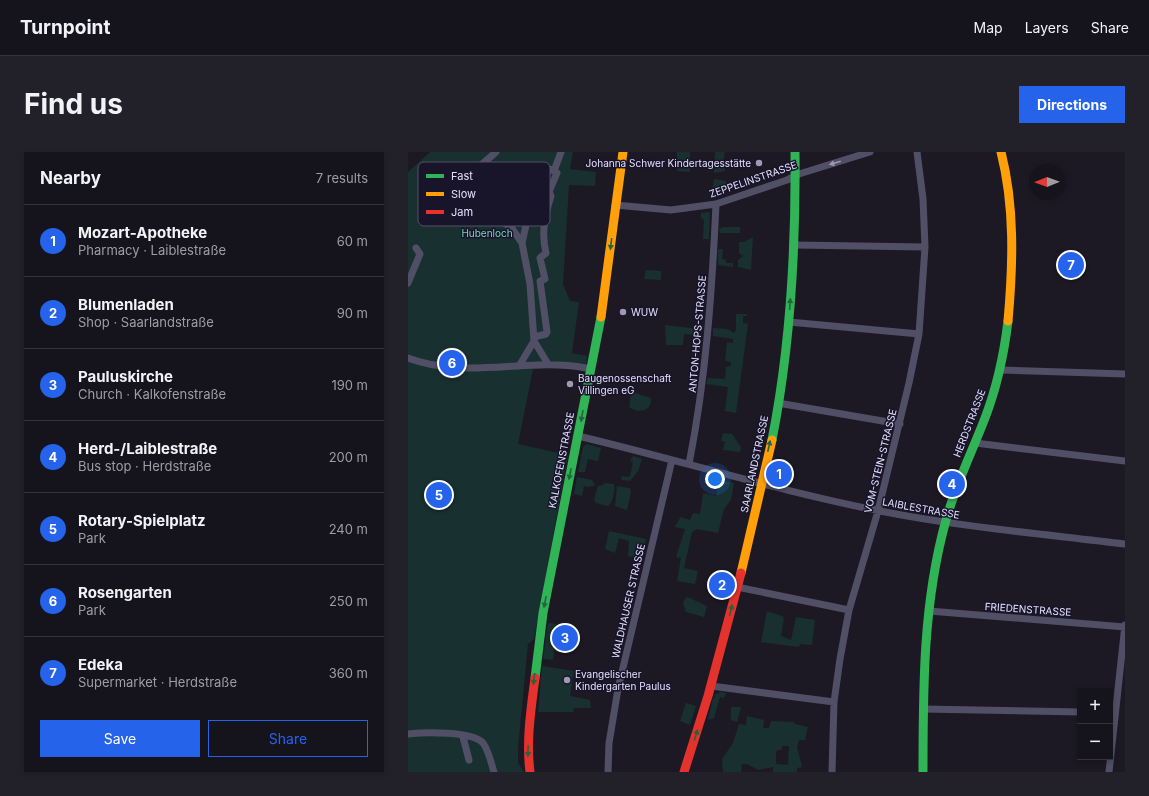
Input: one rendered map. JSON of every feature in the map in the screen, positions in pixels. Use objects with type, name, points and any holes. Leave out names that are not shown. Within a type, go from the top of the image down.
[{"type":"street","points":[[484,162],[496,152]]},
{"type":"street","points":[[554,171],[561,152]]},
{"type":"street","name":"KALKOFENSTRASSE","points":[[530,772],[528,755],[529,729],[546,593],[601,316],[623,152]]},
{"type":"street","name":"SAARLANDSTRASSE","points":[[684,772],[711,686],[737,587],[778,403],[789,322],[795,245],[795,152]]},
{"type":"street","name":"ZEPPELINSTRASSE","points":[[615,205],[671,210],[716,204],[795,177],[799,174],[870,152]]},
{"type":"street","name":"VOM-STEIN-STRASSE","points":[[832,772],[834,702],[840,658],[850,610],[878,511],[900,424],[919,334],[925,247],[923,199],[917,152]]},
{"type":"street","name":"HERDSTRASSE","points":[[922,772],[923,708],[932,585],[945,523],[955,489],[991,401],[1000,370],[1008,326],[1011,295],[1009,191],[1001,152]]},
{"type":"street","points":[[550,169],[558,173],[550,188]]},
{"type":"street","name":"ANTON-HOPS-STRASSE","points":[[689,464],[700,405],[708,344],[716,204]]},
{"type":"street","points":[[509,226],[522,243],[530,284],[534,339],[548,364]]},
{"type":"street","points":[[522,243],[526,226]]},
{"type":"street","points":[[519,366],[534,339],[546,334],[547,332],[540,281],[545,280],[540,258],[546,253],[544,242],[544,226]]},
{"type":"street","points":[[795,245],[925,247]]},
{"type":"street","points":[[408,283],[420,254],[416,248]]},
{"type":"street","points":[[789,322],[919,334]]},
{"type":"street","points":[[408,358],[426,365],[447,370],[454,375],[463,369],[464,361],[462,356],[453,351],[446,353],[442,357],[447,370]]},
{"type":"street","points":[[463,369],[548,364],[586,368]]},
{"type":"street","points":[[1000,370],[1125,374]]},
{"type":"street","points":[[778,403],[900,424]]},
{"type":"street","name":"LAIBLESTRASSE","points":[[578,436],[761,484],[878,511],[945,523],[1125,544]]},
{"type":"street","points":[[975,443],[1125,461]]},
{"type":"street","name":"WALDHAUSER STRASSE","points":[[608,772],[609,743],[618,689],[672,460]]},
{"type":"street","points":[[737,587],[850,610]]},
{"type":"street","name":"FRIEDENSTRASSE","points":[[929,611],[1125,626]]},
{"type":"street","points":[[1113,706],[1125,626]]},
{"type":"street","points":[[711,686],[834,702]]},
{"type":"street","points":[[923,708],[1077,712]]},
{"type":"street","points":[[1109,772],[1111,724]]},
{"type":"street","points":[[408,734],[441,732],[463,737],[477,738],[483,743],[494,772]]},
{"type":"street","points":[[463,737],[469,760]]},
{"type":"green space","name":"Hubenloch","points":[[430,152],[573,152],[570,169],[596,172],[595,186],[569,185],[563,284],[570,301],[579,302],[572,353],[587,356],[586,365],[533,369],[518,444],[568,455],[534,639],[528,644],[518,748],[518,763],[524,772],[408,772],[408,172],[418,163],[418,226],[550,226],[550,162],[419,162]]},
{"type":"green space","points":[[677,152],[690,152],[690,172],[677,171]]},
{"type":"green space","points":[[715,152],[725,152],[723,162],[725,162],[725,171],[714,173]]},
{"type":"green space","points":[[714,179],[726,181],[726,186],[724,186],[723,189],[726,190],[725,193],[711,198]]},
{"type":"green space","points":[[701,213],[710,213],[709,239],[703,239],[704,220],[701,218]]},
{"type":"green space","points":[[723,227],[740,227],[740,233],[720,233],[719,229]]},
{"type":"green space","points":[[753,237],[751,270],[738,267],[738,260],[743,256],[739,253],[739,242],[744,242]]},
{"type":"green space","points":[[718,249],[723,249],[722,259],[726,260],[726,263],[733,263],[733,267],[718,265]]},
{"type":"green space","points":[[646,270],[661,271],[661,280],[644,279]]},
{"type":"green space","points":[[736,314],[747,314],[747,316],[743,316],[743,323],[748,324],[736,413],[725,411],[728,387],[706,384],[708,378],[725,379],[726,367],[731,366],[731,362],[725,361],[727,342],[733,343],[733,339],[713,336],[713,328],[727,329],[734,333],[736,330]]},
{"type":"green space","points":[[665,325],[698,329],[698,335],[684,334],[683,345],[666,345]]},
{"type":"green space","points":[[629,391],[651,398],[649,406],[641,411],[629,407],[631,394]]},
{"type":"green space","points":[[723,433],[732,434],[741,447],[740,452],[723,450],[725,442],[721,441]]},
{"type":"green space","points":[[586,444],[601,448],[598,461],[588,459],[585,472],[578,472],[583,447]]},
{"type":"green space","points":[[633,456],[642,459],[638,471],[630,481],[621,480],[622,476],[630,476],[633,462],[630,461]]},
{"type":"green space","points":[[577,477],[592,480],[595,485],[589,487],[584,486],[582,496],[574,494]]},
{"type":"green space","points":[[709,477],[734,483],[731,500],[724,509],[718,533],[697,529],[692,532],[684,568],[698,571],[695,584],[677,581],[681,558],[676,557],[685,529],[675,527],[680,517],[690,520],[693,513],[700,514],[703,493],[716,496],[719,484],[706,481]]},
{"type":"green space","points":[[605,483],[614,484],[613,496],[608,506],[596,503],[594,500],[598,486]]},
{"type":"green space","points":[[617,486],[630,488],[631,493],[627,510],[615,506]]},
{"type":"green space","points":[[609,531],[646,539],[643,554],[639,553],[637,558],[628,556],[629,541],[619,538],[615,553],[605,549]]},
{"type":"green space","points":[[686,597],[707,606],[704,617],[686,612],[683,603]]},
{"type":"green space","points":[[767,611],[784,617],[781,636],[791,640],[796,617],[815,620],[812,645],[800,644],[799,647],[761,642]]},
{"type":"green space","points":[[548,623],[556,624],[556,627],[558,627],[553,660],[543,659]]},
{"type":"green space","points":[[542,666],[574,671],[570,696],[590,700],[591,708],[574,708],[573,712],[538,712]]},
{"type":"green space","points":[[720,692],[726,693],[724,698],[720,697],[714,718],[708,720],[713,698],[715,698],[715,695]]},
{"type":"green space","points":[[686,703],[696,706],[690,725],[680,721]]},
{"type":"green space","points":[[731,707],[741,707],[737,722],[731,720]]},
{"type":"green space","points":[[747,716],[764,720],[763,728],[769,728],[771,721],[794,722],[795,724],[808,727],[805,740],[799,740],[797,747],[802,767],[797,768],[797,772],[773,772],[773,767],[758,770],[747,764],[742,764],[741,772],[723,772],[722,759],[733,743],[739,724],[746,725]],"holes":[[[782,746],[789,746],[788,765],[776,764],[776,751],[782,749]]]},
{"type":"traffic: fast","points":[[772,440],[784,368],[791,296],[795,152]]},
{"type":"traffic: fast","points":[[535,678],[543,613],[601,317]]},
{"type":"traffic: fast","points":[[923,772],[923,709],[926,645],[938,551],[954,494],[985,418],[993,394],[1002,358],[1008,321]]},
{"type":"traffic: slow","points":[[601,317],[623,152]]},
{"type":"traffic: slow","points":[[1001,152],[1009,194],[1012,236],[1008,321]]},
{"type":"traffic: slow","points":[[741,573],[772,440]]},
{"type":"traffic: jam","points":[[684,772],[708,696],[741,573]]},
{"type":"traffic: jam","points":[[530,772],[529,736],[535,678]]},
{"type":"place","name":"Johanna Schwer Kindertagesstätte","points":[[759,163]]},
{"type":"place","name":"Edeka","points":[[1071,265]]},
{"type":"place","name":"WUW","points":[[623,312]]},
{"type":"place","name":"Rosengarten","points":[[452,363]]},
{"type":"place","name":"Baugenossenschaft Villingen eG","points":[[570,384]]},
{"type":"place","name":"Mozart-Apotheke","points":[[779,474]]},
{"type":"place","name":"Herd-/Laiblestraße","points":[[952,484]]},
{"type":"place","name":"Rotary-Spielplatz","points":[[439,495]]},
{"type":"place","name":"Blumenladen","points":[[722,585]]},
{"type":"place","name":"Pauluskirche","points":[[565,638]]},
{"type":"place","name":"Evangelischer Kindergarten Paulus","points":[[567,680]]}]
